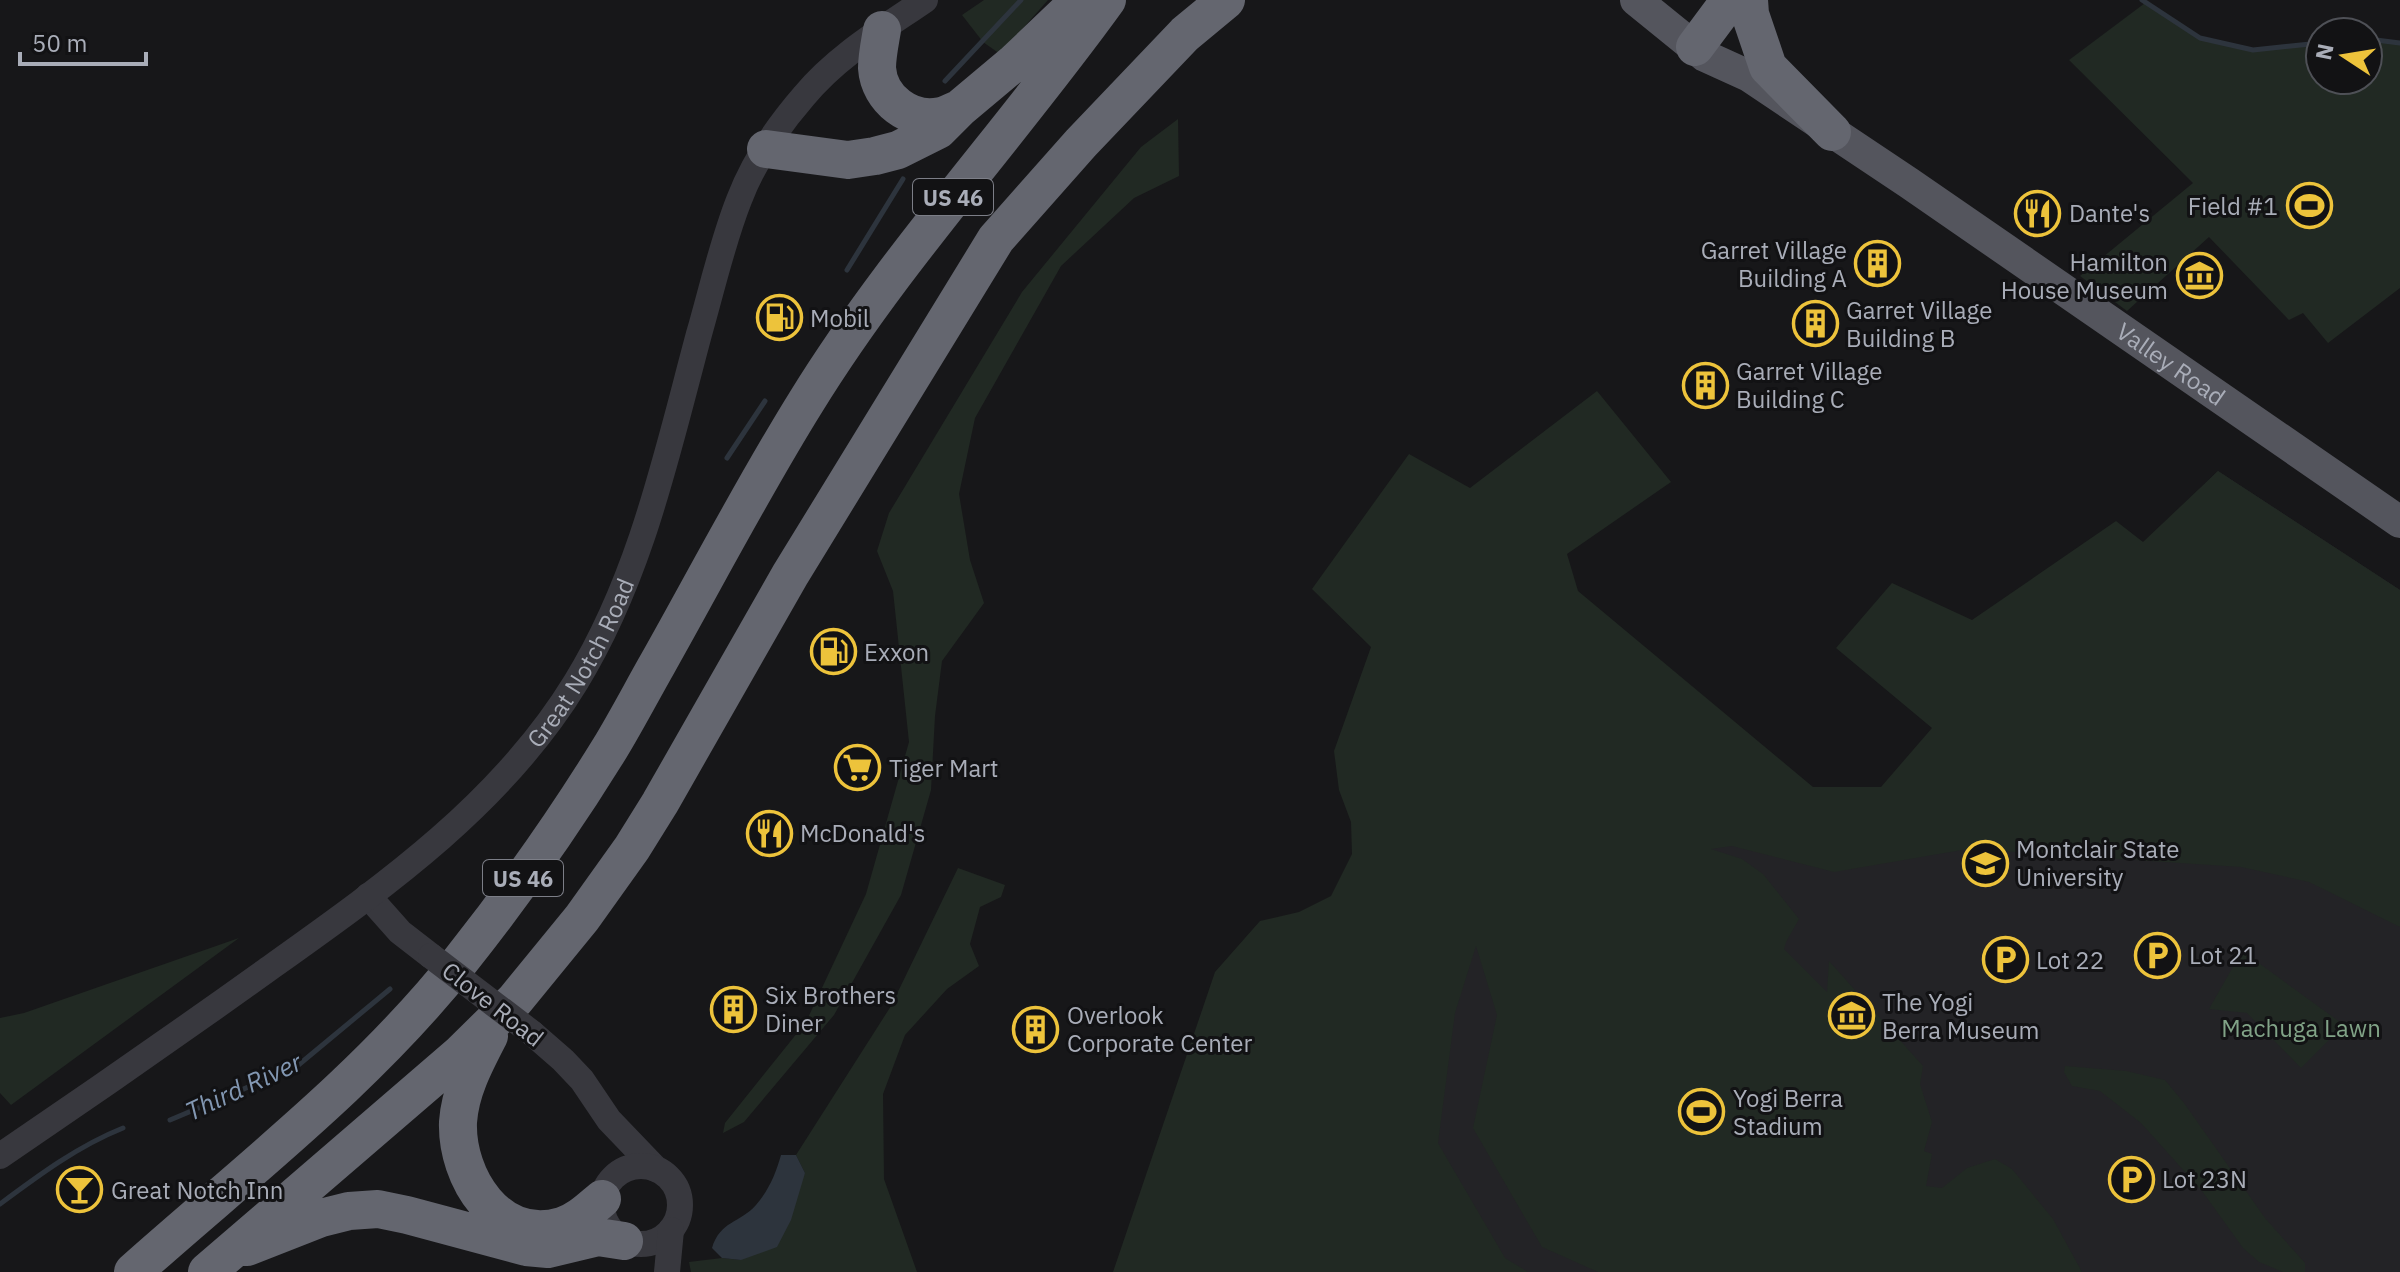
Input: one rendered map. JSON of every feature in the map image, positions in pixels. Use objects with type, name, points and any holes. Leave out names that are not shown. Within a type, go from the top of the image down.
[{"type":"highway","points":[[766,149],[848,160],[898,150],[938,130],[1080,0]]},
{"type":"highway","name":"US 46","points":[[133,1272],[290,1135],[388,1043],[460,962],[521,881],[611,747],[806,400],[926,230],[1058,68],[1107,0]]},
{"type":"highway","name":"US 46","points":[[218,1263],[459,1055],[515,1000],[582,918],[632,848],[790,575],[996,239],[1081,143],[1185,34],[1226,0]]},
{"type":"highway","points":[[1688,23],[1730,0]]},
{"type":"highway","points":[[1749,0],[1750,14],[1768,67],[1832,132]]},
{"type":"highway","points":[[882,30],[879,78],[888,97],[905,111],[926,117],[941,116],[959,109]]},
{"type":"highway","points":[[499,1015],[470,1073],[460,1106],[460,1148],[469,1178],[477,1192],[498,1216],[527,1228],[550,1228],[583,1215],[605,1192]]},
{"type":"highway","points":[[218,1263],[321,1218],[349,1211],[378,1209],[526,1247],[548,1249],[598,1237],[630,1243]]},
{"type":"main road","name":"Valley Road","points":[[1636,0],[1688,23],[1722,47],[1743,72],[2400,522]]},
{"type":"street","name":"Great Notch Road","points":[[0,1156],[134,1065],[368,896],[457,824],[509,771],[547,725],[574,685],[625,586],[643,537],[728,230],[753,168],[794,107],[820,78],[925,0]]},
{"type":"street","name":"Clove Road","points":[[368,896],[400,932],[563,1060],[582,1080],[609,1120],[656,1169],[668,1177],[678,1194],[679,1213],[671,1230],[667,1272]]},
{"type":"street","points":[[609,1120],[612,1158],[603,1216],[607,1226],[630,1243],[657,1272]]},
{"type":"street","points":[[605,1192],[615,1176],[630,1168],[656,1169]]},
{"type":"street","points":[[630,1243],[649,1244],[671,1230]]},
{"type":"shaded area","name":"Montclair State University","points":[[2218,471],[2400,590],[2400,1272],[1203,1272],[1454,942],[1697,805],[1851,829]]},
{"type":"shaded area","points":[[781,1155],[796,1155],[805,1173],[791,1220],[777,1247],[741,1260],[722,1258],[712,1248],[720,1232],[750,1211],[761,1199],[772,1181]]},
{"type":"green space","points":[[984,0],[1048,0],[1000,54],[983,42],[962,15]]},
{"type":"green space","points":[[2145,3],[2200,38],[2253,50],[2304,45],[2304,96],[2384,96],[2384,41],[2400,43],[2400,288],[2328,343],[2303,313],[2289,320],[2209,237],[2127,311],[2080,276],[2193,183],[2069,60]]},
{"type":"green space","points":[[1178,119],[1179,176],[1134,198],[1061,266],[975,418],[959,494],[970,560],[984,603],[942,661],[931,790],[901,895],[834,1015],[744,1122],[723,1133],[725,1123],[806,1022],[866,894],[909,742],[893,591],[877,551],[889,513],[1022,292],[1141,147]]},
{"type":"green space","points":[[1597,391],[1671,482],[1567,554],[1578,591],[1813,787],[1881,787],[1932,728],[1836,648],[1892,583],[1972,620],[2116,521],[2143,542],[2218,471],[2400,590],[2400,927],[2309,882],[2241,867],[1968,849],[1834,872],[1732,846],[1711,849],[1742,859],[1763,874],[1799,919],[1784,949],[1827,992],[1829,961],[1923,1066],[1920,1084],[1932,1122],[1924,1151],[1932,1154],[1926,1186],[1942,1188],[1967,1168],[1995,1159],[2012,1169],[2053,1219],[2082,1272],[1598,1272],[1542,1247],[1473,1128],[1497,1015],[1476,946],[1455,1013],[1438,1143],[1505,1258],[1528,1272],[1113,1272],[1215,972],[1260,921],[1299,912],[1331,896],[1352,854],[1351,822],[1339,790],[1334,751],[1371,647],[1312,589],[1409,454],[1470,488]]},
{"type":"green space","points":[[958,868],[1005,885],[1001,897],[980,907],[970,944],[979,966],[947,989],[905,1035],[883,1094],[884,1179],[917,1272],[691,1272],[689,1262],[722,1258],[741,1260],[805,1173],[796,1155],[891,1006]]},
{"type":"green space","points":[[239,938],[11,1105],[0,1093],[0,1018],[24,1013]]},
{"type":"green space","name":"Machuga Lawn","points":[[2242,951],[2344,1025],[2301,1068],[2247,1013],[2209,1009]]},
{"type":"green space","points":[[2065,1066],[2126,1071],[2165,1080],[2265,1218],[2305,1263],[2305,1272],[2283,1272],[2259,1262],[2243,1248],[2202,1191],[2141,1123],[2100,1091],[2072,1086],[2064,1072]]},
{"type":"waterway","name":"Third River","points":[[945,81],[1021,0]]},
{"type":"waterway","name":"Third River","points":[[2142,0],[2200,38],[2253,50],[2304,45]]},
{"type":"waterway","name":"Third River","points":[[2384,41],[2400,43]]},
{"type":"waterway","name":"Third River","points":[[847,270],[903,179]]},
{"type":"waterway","name":"Third River","points":[[727,458],[765,401]]},
{"type":"waterway","name":"Third River","points":[[170,1120],[296,1067],[390,989]]},
{"type":"waterway","name":"Third River","points":[[0,1204],[75,1152],[123,1128]]},
{"type":"place","name":"Field #1","points":[[2309,206]]},
{"type":"place","name":"Dante's","points":[[2038,213]]},
{"type":"place","name":"Garret Village Building A","points":[[1878,264]]},
{"type":"place","name":"Hamilton House Museum","points":[[2199,276]]},
{"type":"place","name":"Mobil","points":[[779,318]]},
{"type":"place","name":"Garret Village Building B","points":[[1815,324]]},
{"type":"place","name":"Garret Village Building C","points":[[1705,385]]},
{"type":"place","name":"Exxon","points":[[833,652]]},
{"type":"place","name":"Tiger Mart","points":[[858,768]]},
{"type":"place","name":"McDonald's","points":[[769,833]]},
{"type":"place","name":"Montclair State University","points":[[1985,863]]},
{"type":"place","name":"Lot 21","points":[[2158,955]]},
{"type":"place","name":"Lot 22","points":[[2005,960]]},
{"type":"place","name":"Six Brothers Diner","points":[[734,1009]]},
{"type":"place","name":"The Yogi Berra Museum","points":[[1851,1016]]},
{"type":"place","name":"Overlook Corporate Center","points":[[1036,1029]]},
{"type":"place","name":"Yogi Berra Stadium","points":[[1702,1112]]},
{"type":"place","name":"Lot 23N","points":[[2131,1179]]},
{"type":"place","name":"Great Notch Inn","points":[[80,1190]]}]
